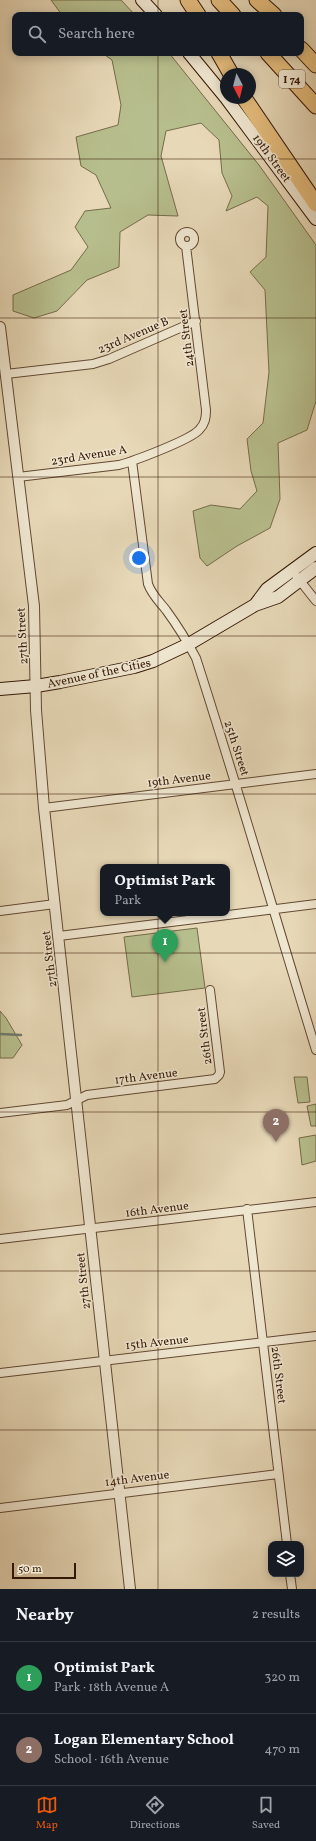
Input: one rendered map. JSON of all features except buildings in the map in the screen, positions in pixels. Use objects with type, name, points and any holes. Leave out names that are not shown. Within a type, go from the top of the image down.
[{"type":"highway","points":[[188,0],[196,12]]},
{"type":"highway","points":[[219,0],[230,12]]},
{"type":"highway","points":[[257,0],[269,12]]},
{"type":"highway","points":[[304,42],[316,52]]},
{"type":"highway","name":"I 74","points":[[304,52],[316,65]]},
{"type":"highway","points":[[221,56],[228,68]]},
{"type":"highway","name":"I 74","points":[[271,56],[316,106]]},
{"type":"highway","points":[[248,104],[316,204]]},
{"type":"main road","points":[[142,0],[153,12]]},
{"type":"main road","name":"19th Street","points":[[191,56],[220,91]]},
{"type":"main road","name":"19th Street","points":[[230,104],[316,219]]},
{"type":"main road","name":"Avenue of the Cities","points":[[296,576],[316,554]]},
{"type":"main road","name":"Avenue of the Cities","points":[[0,689],[36,686],[134,667],[153,661],[189,644],[255,605],[267,589],[316,568]]},
{"type":"street","name":"24th Street","points":[[186,246],[206,410],[203,426]]},
{"type":"street","name":"23rd Avenue B","points":[[6,374],[93,364],[109,359],[196,321]]},
{"type":"street","name":"27th Street","points":[[0,327],[34,606],[36,710],[44,808],[60,936],[130,1589]]},
{"type":"street","name":"23rd Avenue A","points":[[18,477],[112,466],[132,461],[193,436],[203,426]]},
{"type":"street","name":"25th Street","points":[[132,461],[148,584],[155,599],[165,610],[189,644],[196,658],[237,785],[273,909],[313,1033],[316,1050]]},
{"type":"street","points":[[296,576],[316,601]]},
{"type":"street","name":"19th Avenue","points":[[44,808],[316,774]]},
{"type":"street","points":[[0,911],[55,904]]},
{"type":"street","points":[[230,914],[316,904]]},
{"type":"street","points":[[60,936],[218,916]]},
{"type":"street","name":"26th Street","points":[[210,990],[220,1072],[218,1078]]},
{"type":"street","name":"17th Avenue","points":[[0,1114],[67,1105],[86,1095],[210,1081],[218,1078]]},
{"type":"street","name":"16th Avenue","points":[[0,1239],[316,1202]]},
{"type":"street","name":"26th Street","points":[[247,1209],[286,1541]]},
{"type":"street","name":"15th Avenue","points":[[0,1373],[316,1336]]},
{"type":"street","name":"14th Avenue","points":[[0,1508],[278,1474]]},
{"type":"street","points":[[290,1577],[292,1589]]},
{"type":"green space","points":[[51,0],[121,0],[132,12],[60,12]]},
{"type":"green space","points":[[106,56],[171,56],[259,165],[316,245],[316,401],[307,430],[278,443],[280,499],[270,528],[237,546],[207,566],[200,558],[193,511],[211,505],[240,509],[257,491],[251,471],[247,439],[263,423],[269,372],[265,290],[250,272],[266,257],[268,206],[257,197],[226,211],[232,196],[222,173],[219,140],[201,123],[166,131],[161,156],[178,216],[148,215],[120,232],[119,267],[87,280],[57,311],[34,318],[13,311],[13,295],[71,270],[88,247],[75,227],[85,211],[111,208],[96,175],[81,166],[76,137],[118,125],[121,105],[112,60]]},
{"type":"green space","points":[[197,928],[205,988],[132,997],[124,937]]},
{"type":"green space","points":[[0,1011],[6,1018],[22,1045],[13,1058],[0,1058]]},
{"type":"green space","points":[[294,1077],[307,1077],[310,1102],[298,1103]]},
{"type":"green space","points":[[316,1104],[316,1126],[311,1126],[307,1106]]},
{"type":"green space","points":[[316,1135],[316,1161],[302,1165],[299,1138]]},
{"type":"waterway","points":[[0,1034],[21,1035]]},
{"type":"place","name":"Optimist Park","points":[[165,962]]},
{"type":"place","name":"Logan Elementary School","points":[[276,1142]]}]
